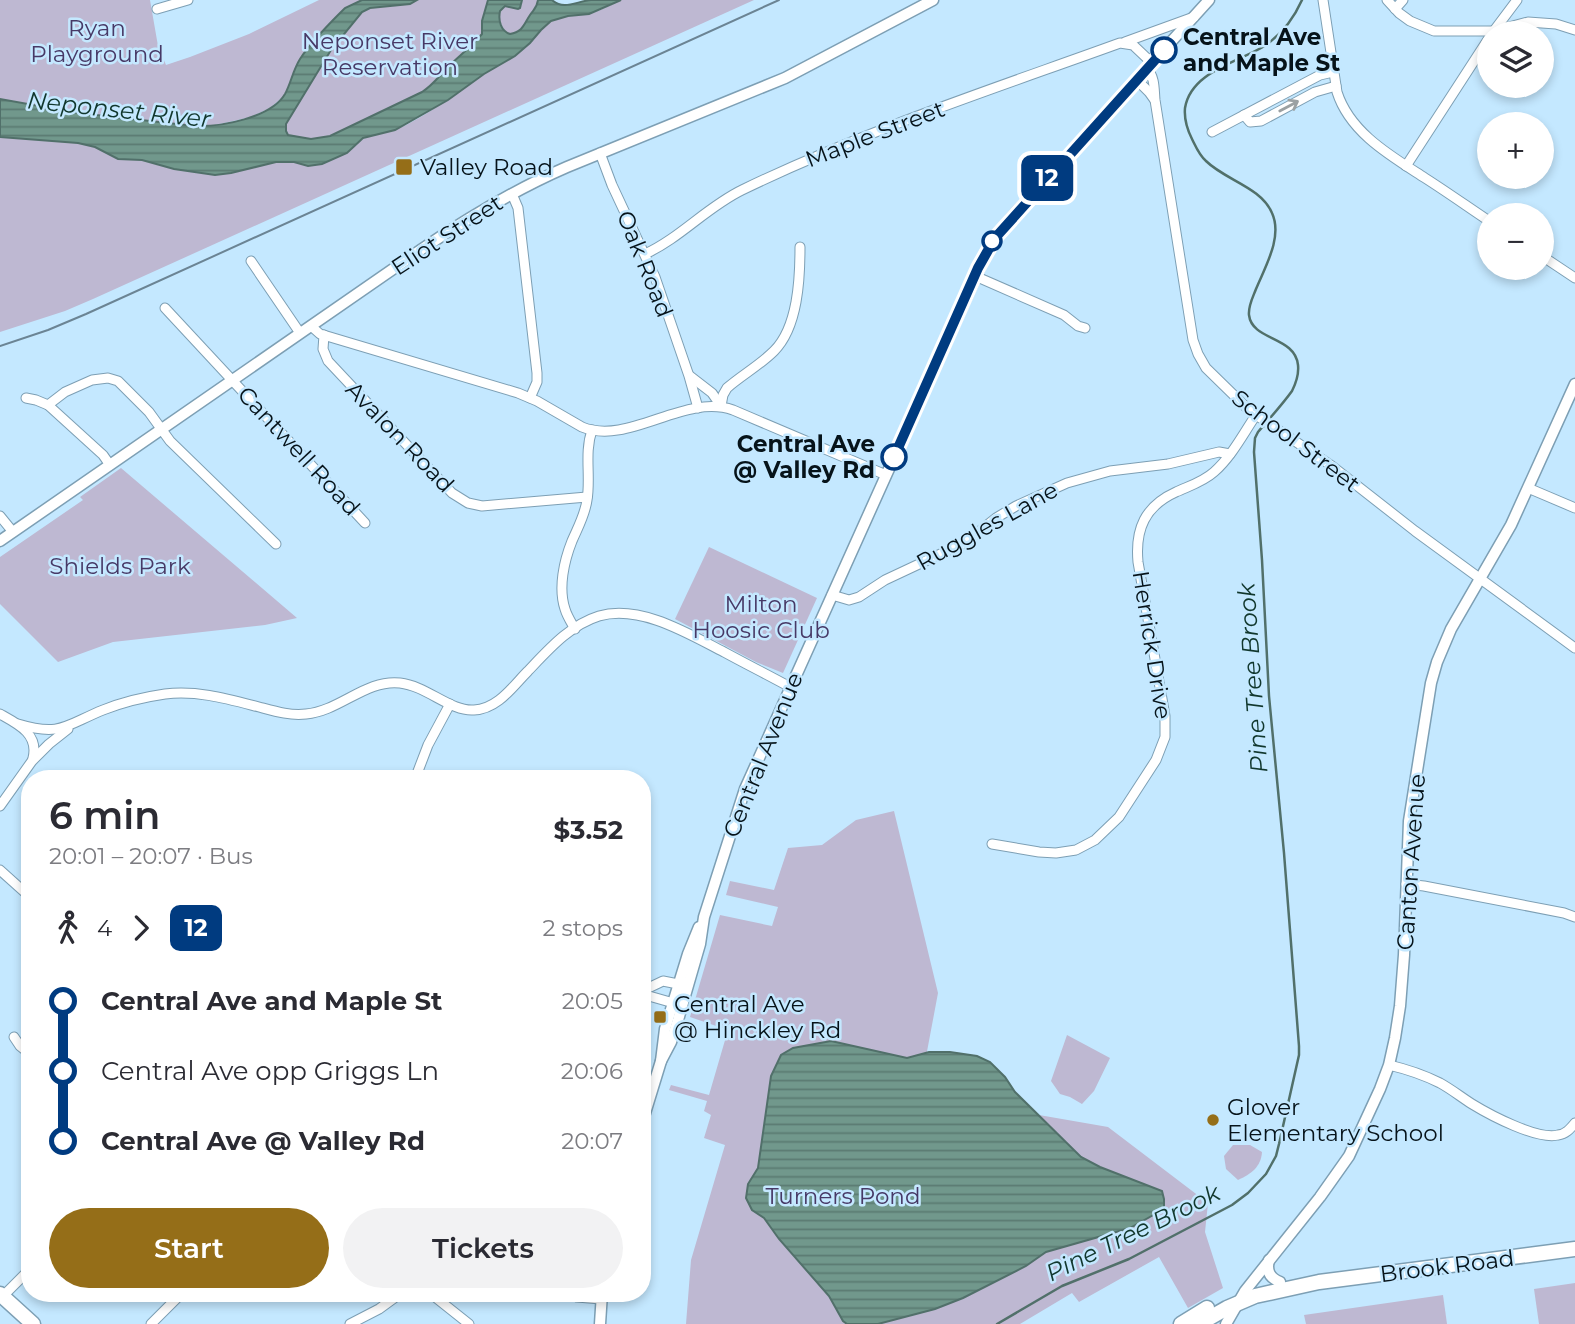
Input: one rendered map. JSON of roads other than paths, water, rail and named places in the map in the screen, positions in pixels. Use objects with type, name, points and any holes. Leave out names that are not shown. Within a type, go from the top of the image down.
[{"type":"main road","name":"Brook Road","points":[[1199,1324],[1236,1303],[1319,1282],[1575,1249]]},
{"type":"main road","name":"Brook Road","points":[[1181,1324],[1245,1291],[1280,1282],[1319,1282]]},
{"type":"main road","points":[[1,1295],[33,1324]]},
{"type":"street","points":[[157,9],[188,0]]},
{"type":"street","name":"Eliot Street","points":[[0,541],[457,226],[512,194],[600,153],[785,78],[933,0]]},
{"type":"street","name":"Central Avenue","points":[[651,1093],[661,1060],[671,1042],[683,985],[700,944],[704,917],[738,807],[759,753],[987,251],[998,234],[1209,0]]},
{"type":"street","points":[[1323,0],[1336,86],[1341,104],[1356,126],[1382,149],[1477,213]]},
{"type":"street","points":[[1387,0],[1410,21],[1428,29],[1477,33]]},
{"type":"street","points":[[1395,9],[1404,0]]},
{"type":"street","points":[[1502,21],[1517,0]]},
{"type":"street","name":"Maple Street","points":[[645,254],[667,242],[731,196],[801,163],[979,94],[1194,17]]},
{"type":"street","points":[[1554,24],[1575,30]]},
{"type":"street","points":[[1120,43],[1133,45],[1149,66]]},
{"type":"street","points":[[1406,166],[1477,57]]},
{"type":"street","name":"School Street","points":[[1149,66],[1195,348],[1201,361],[1258,417],[1326,462],[1575,648]]},
{"type":"street","points":[[1212,132],[1320,75],[1333,72]]},
{"type":"street","points":[[1137,80],[1155,100]]},
{"type":"street","points":[[1244,115],[1250,122],[1261,121],[1315,92],[1336,86]]},
{"type":"street","name":"Oak Road","points":[[600,153],[657,284],[698,408]]},
{"type":"street","points":[[512,194],[518,208],[537,373],[537,382],[530,398]]},
{"type":"street","points":[[721,406],[727,388],[771,354],[784,337],[797,296],[800,247]]},
{"type":"street","points":[[251,261],[300,333]]},
{"type":"street","points":[[1554,264],[1575,278]]},
{"type":"street","points":[[975,276],[1064,315],[1084,328]]},
{"type":"street","name":"Cantwell Road","points":[[165,308],[365,523]]},
{"type":"street","points":[[311,326],[324,335],[530,398],[592,430],[617,430],[698,408],[721,406],[886,475]]},
{"type":"street","name":"Avalon Road","points":[[324,335],[323,349],[328,361],[452,493],[462,500],[474,505],[491,506],[587,498]]},
{"type":"street","name":"Oak Road","points":[[689,376],[712,393],[721,406]]},
{"type":"street","points":[[48,405],[65,391],[82,383],[103,377],[114,379],[149,412],[170,441],[276,544]]},
{"type":"street","name":"Canton Avenue","points":[[1226,1324],[1236,1303],[1349,1156],[1389,1065],[1400,1006],[1409,821],[1429,694],[1437,662],[1461,609],[1511,525],[1575,384]]},
{"type":"street","points":[[26,398],[48,405],[110,464]]},
{"type":"street","name":"Herrick Drive","points":[[992,844],[1048,853],[1070,851],[1089,844],[1113,824],[1156,760],[1165,737],[1165,716],[1138,562],[1139,531],[1144,519],[1157,504],[1210,476],[1258,417]]},
{"type":"street","points":[[575,629],[564,608],[563,578],[568,554],[583,517],[587,498],[587,448],[592,430]]},
{"type":"street","name":"Ruggles Lane","points":[[832,595],[849,600],[859,597],[885,580],[966,542],[1016,506],[1067,483],[1110,471],[1168,464],[1219,452],[1230,454]]},
{"type":"street","points":[[1528,488],[1575,508]]},
{"type":"street","points":[[0,516],[13,532]]},
{"type":"street","points":[[26,770],[49,744],[76,724],[121,703],[149,696],[176,693],[217,696],[299,715],[323,711],[377,685],[396,682],[413,685],[460,708],[482,709],[507,693],[555,644],[575,629],[596,617],[610,614],[642,616],[688,633],[790,687]]},
{"type":"street","points":[[418,770],[428,745],[450,704]]},
{"type":"street","points":[[0,714],[26,731],[35,751],[32,761]]},
{"type":"street","points":[[18,724],[49,730],[76,724]]},
{"type":"street","points":[[0,806],[21,776]]},
{"type":"street","points":[[0,870],[21,889]]},
{"type":"street","points":[[1406,884],[1564,912],[1575,917]]},
{"type":"street","points":[[651,988],[663,981],[683,985]]},
{"type":"street","points":[[651,996],[678,1004]]},
{"type":"street","points":[[14,1037],[21,1047]]},
{"type":"street","points":[[1389,1065],[1430,1078],[1491,1115],[1538,1133],[1562,1135],[1575,1123]]},
{"type":"street","points":[[1269,1260],[1268,1272],[1273,1279],[1280,1282]]},
{"type":"street","points":[[1,1295],[21,1277]]},
{"type":"street","points":[[150,1324],[173,1302]]},
{"type":"street","points":[[350,1324],[389,1302]]},
{"type":"street","points":[[441,1302],[468,1324]]},
{"type":"street","points":[[600,1324],[602,1302]]},
{"type":"waterway","name":"Pine Tree Brook","points":[[997,1324],[1062,1286],[1129,1259],[1232,1205],[1266,1174],[1279,1144],[1299,1046],[1269,696],[1254,452],[1258,432],[1292,391],[1298,365],[1289,349],[1258,330],[1249,315],[1251,302],[1274,242],[1275,222],[1272,213],[1260,197],[1204,159],[1189,131],[1185,108],[1189,95],[1206,76],[1266,45],[1278,35],[1302,0]]},
{"type":"tram line","points":[[0,346],[86,314],[779,0]]},
{"type":"place","name":"Central Ave and Maple St","points":[[1164,50]]},
{"type":"place","name":"Valley Road","points":[[404,167]]},
{"type":"place","name":"Central Ave @ Valley Rd","points":[[894,457]]},
{"type":"place","name":"Central Ave @ Hinckley Rd","points":[[660,1017]]},
{"type":"place","name":"Glover Elementary School","points":[[1213,1120]]},
{"type":"park label","name":"Ryan Playground","points":[[97,41]]},
{"type":"park label","name":"Neponset River Reservation","points":[[390,54]]},
{"type":"park label","name":"Shields Park","points":[[120,566]]},
{"type":"park label","name":"Milton Hoosic Club","points":[[761,617]]},
{"type":"park label","name":"Turners Pond","points":[[843,1196]]},
{"type":"water label","name":"Neponset River","points":[[119,110]]}]
